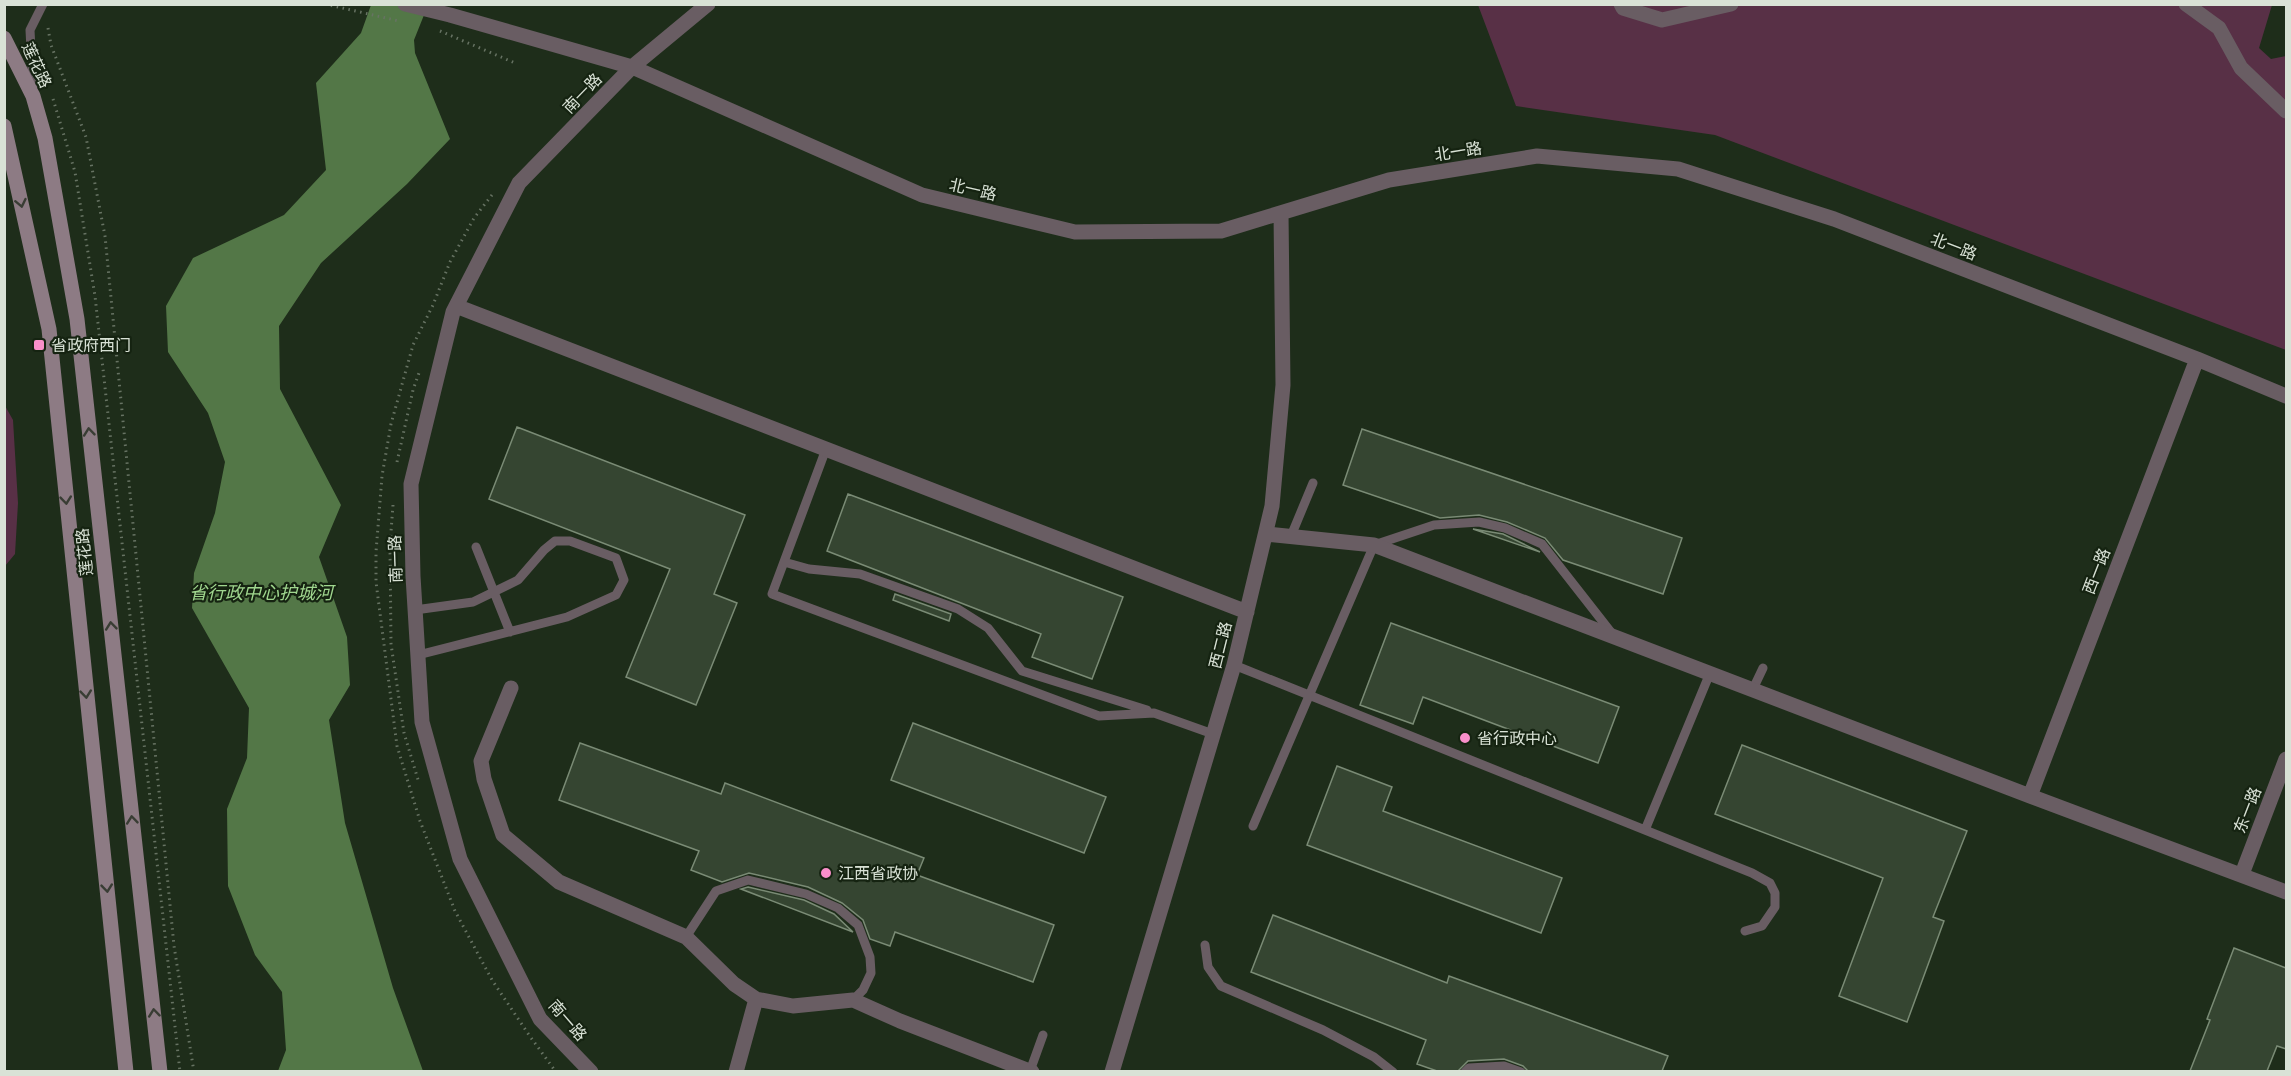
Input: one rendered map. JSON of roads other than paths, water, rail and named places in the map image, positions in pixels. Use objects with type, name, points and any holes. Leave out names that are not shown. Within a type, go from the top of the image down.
[{"type":"main road","name":"莲花路","points":[[4,38],[33,96],[45,138],[77,319],[160,1071]]},
{"type":"main road","name":"莲花路","points":[[4,126],[49,329],[126,1071]]},
{"type":"street","name":"北一路","points":[[405,4],[632,67],[922,195],[1075,232],[1221,231],[1389,180],[1537,156],[1678,168],[1834,219],[2197,359],[2286,396]]},
{"type":"street","name":"南一路","points":[[591,1071],[540,1019],[460,859],[422,722],[415,610],[411,484],[456,306],[519,183],[632,67],[708,4]]},
{"type":"street","points":[[1621,4],[1623,8],[1662,20],[1731,4]]},
{"type":"street","points":[[2186,4],[2219,28],[2241,68],[2286,111]]},
{"type":"street","name":"西二路","points":[[1112,1071],[1234,665],[1272,506],[1283,385],[1281,213]]},
{"type":"street","points":[[456,306],[1247,612]]},
{"type":"street","name":"西一路","points":[[2030,796],[2197,359]]},
{"type":"street","points":[[1266,534],[1374,544],[2286,892]]},
{"type":"street","points":[[511,688],[481,761],[484,779],[503,835],[559,882],[686,937],[734,984],[756,999],[793,1006],[853,1000],[900,1021],[1031,1071]]},
{"type":"street","name":"东一路","points":[[2242,874],[2286,759]]},
{"type":"street","points":[[736,1071],[756,999]]},
{"type":"lane","points":[[33,96],[30,30],[43,4]]},
{"type":"lane","points":[[826,449],[772,594],[1099,716],[1154,713]]},
{"type":"lane","points":[[1291,536],[1312,483]]},
{"type":"lane","points":[[1253,826],[1374,544],[1434,525],[1479,522],[1505,528],[1542,544],[1614,636]]},
{"type":"lane","points":[[415,610],[473,602],[494,592],[518,580],[555,541],[570,541],[616,558],[624,580],[616,596],[567,617],[418,655]]},
{"type":"lane","points":[[476,547],[510,632]]},
{"type":"lane","points":[[784,562],[810,569],[861,574],[957,609],[988,628],[1022,671],[1213,734]]},
{"type":"lane","points":[[1234,665],[1752,873],[1770,883],[1775,893],[1775,907],[1762,926],[1745,931]]},
{"type":"lane","points":[[1753,689],[1763,668]]},
{"type":"lane","points":[[1645,830],[1710,673]]},
{"type":"lane","points":[[686,937],[716,891],[748,880],[807,894],[838,908],[858,925],[870,957],[871,973],[864,990],[853,1000]]},
{"type":"lane","points":[[1205,945],[1208,968],[1221,986],[1323,1030],[1374,1057],[1394,1071]]},
{"type":"lane","points":[[1031,1071],[1043,1035]]},
{"type":"lane","points":[[1465,1071],[1469,1068],[1504,1066],[1521,1071]]},
{"type":"water","name":"省行政中心护城河","points":[[371,5],[428,5],[414,40],[415,53],[450,139],[407,184],[321,263],[279,326],[280,389],[341,505],[319,557],[347,637],[350,685],[329,720],[345,823],[393,988],[423,1071],[278,1071],[286,1050],[282,992],[255,955],[228,886],[227,809],[247,758],[249,708],[192,608],[194,573],[215,513],[225,462],[208,413],[168,352],[166,306],[193,258],[284,215],[326,170],[316,83],[361,33]]},
{"type":"place","name":"省政府西门","points":[[39,345]]},
{"type":"place","name":"省行政中心","points":[[1465,738]]},
{"type":"place","name":"江西省政协","points":[[826,873]]}]
